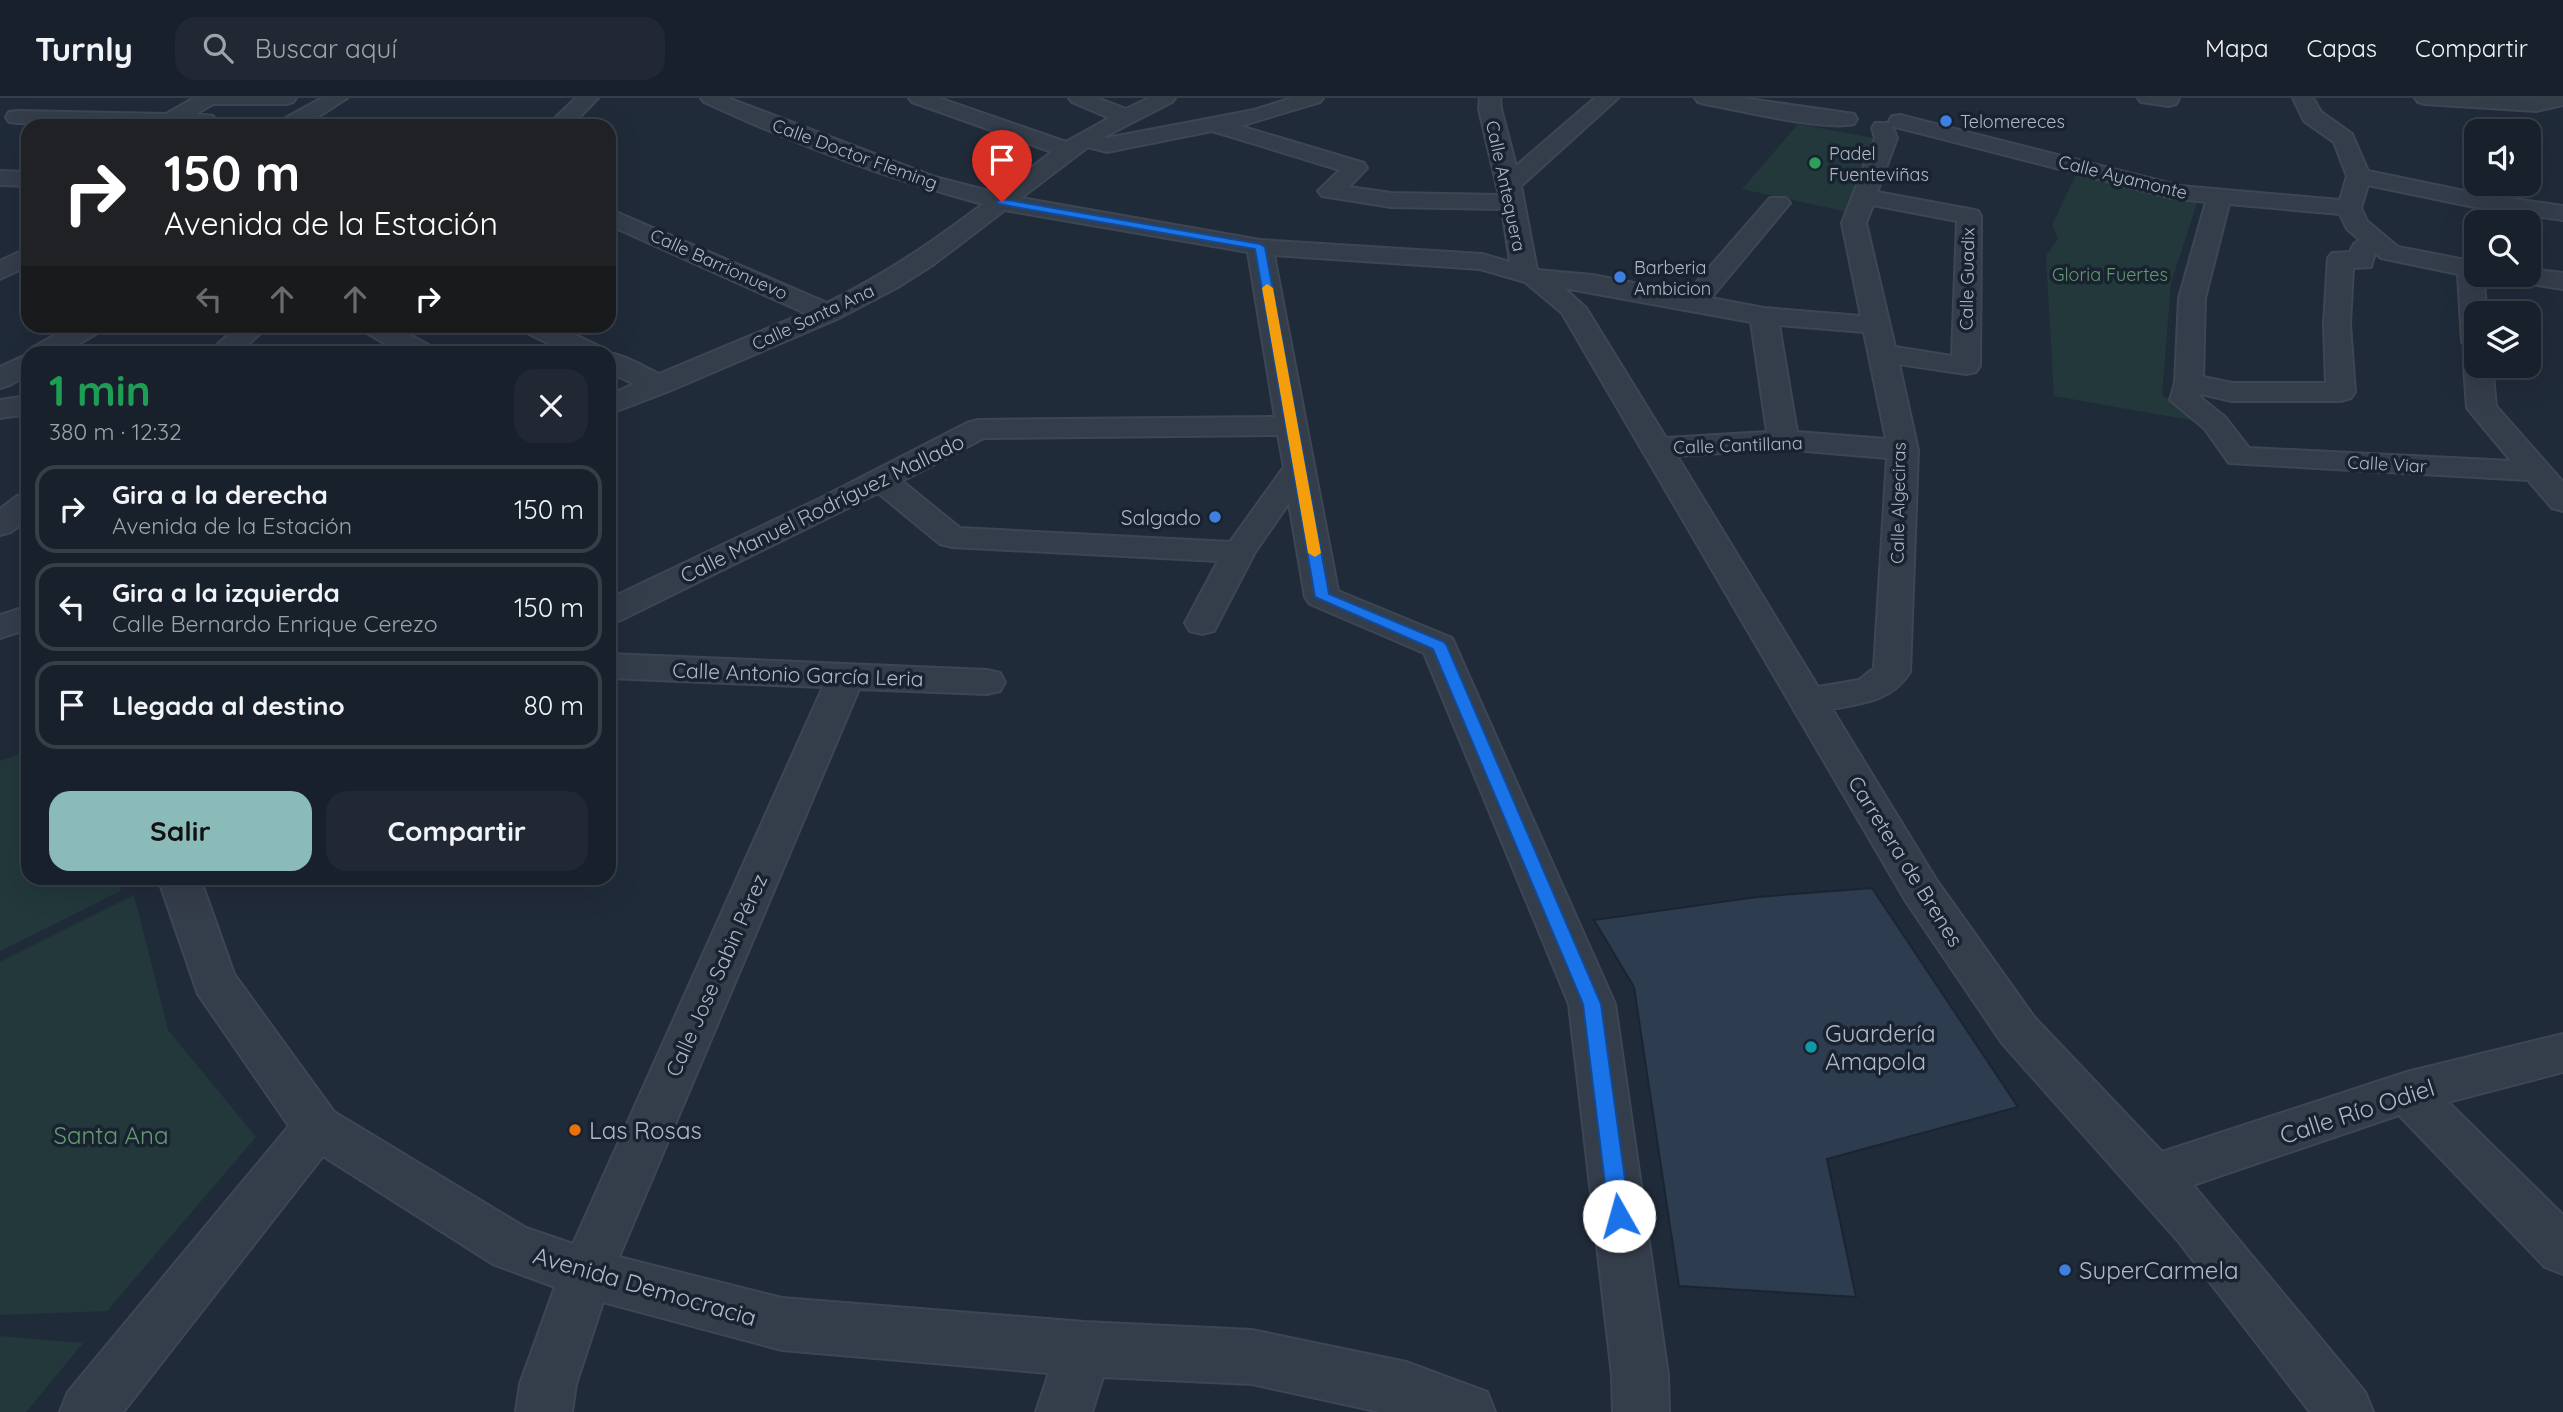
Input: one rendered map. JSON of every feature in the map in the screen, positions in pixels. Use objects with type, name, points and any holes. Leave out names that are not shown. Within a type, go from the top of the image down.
[{"type":"street","points":[[9,122],[44,98]]},
{"type":"street","points":[[172,119],[209,98],[286,98]]},
{"type":"street","points":[[300,119],[337,98]]},
{"type":"street","points":[[566,119],[588,98]]},
{"type":"street","name":"Calle Doctor Fleming","points":[[711,98],[927,182],[1002,202],[1260,247],[1482,262],[1530,275]]},
{"type":"street","points":[[919,98],[1076,144],[1107,145],[1258,117],[1313,98]]},
{"type":"street","points":[[1080,98],[1126,117]]},
{"type":"street","name":"Calle Santa Ana","points":[[616,402],[828,313],[889,282],[1002,202],[1076,144],[1165,98]]},
{"type":"street","name":"Calle Antequera","points":[[1490,98],[1490,109],[1530,275]]},
{"type":"street","points":[[1213,124],[1356,168],[1329,191],[1391,200],[1510,193],[1608,98]]},
{"type":"street","points":[[1704,98],[1821,118],[1846,119],[1842,116],[1844,110],[1882,116]]},
{"type":"street","points":[[2303,98],[2312,116],[2344,139],[2359,176],[2349,208],[2356,224],[2390,253],[2464,268]]},
{"type":"street","points":[[2425,98],[2536,104],[2563,99]]},
{"type":"street","points":[[744,113],[778,102]]},
{"type":"street","name":"Calle Algeciras","points":[[1808,701],[1870,690],[1892,672],[1903,450],[1854,223],[1886,138],[1882,116]]},
{"type":"street","name":"Calle Ayamonte","points":[[1882,116],[2180,193],[2349,208]]},
{"type":"street","points":[[2359,176],[2474,200],[2563,213]]},
{"type":"street","points":[[0,178],[21,179]]},
{"type":"street","name":"Calle Guadix","points":[[1865,197],[1969,216],[1966,366],[1884,354]]},
{"type":"street","points":[[2219,198],[2192,298],[2189,383],[2232,392],[2341,392],[2337,324],[2341,258],[2361,262],[2363,249],[2375,242]]},
{"type":"street","points":[[1694,303],[1778,203]]},
{"type":"street","name":"Calle Barrionuevo","points":[[616,219],[828,313]]},
{"type":"street","points":[[1260,247],[1322,597],[1439,646],[1592,1004],[1640,1375],[1641,1412]]},
{"type":"street","points":[[0,271],[21,260]]},
{"type":"street","points":[[1530,275],[1592,283],[1765,316],[1877,325]]},
{"type":"street","name":"Carretera de Brenes","points":[[1530,275],[1573,308],[1922,892],[2018,1030],[2197,1225],[2345,1412]]},
{"type":"street","points":[[2541,278],[2563,281]]},
{"type":"street","points":[[1573,308],[1661,297]]},
{"type":"street","points":[[1765,316],[1783,440]]},
{"type":"street","points":[[55,346],[77,333]]},
{"type":"street","points":[[230,346],[246,333]]},
{"type":"street","points":[[387,333],[410,346]]},
{"type":"street","points":[[550,333],[576,346]]},
{"type":"street","points":[[616,364],[659,385]]},
{"type":"street","points":[[0,379],[21,366]]},
{"type":"street","points":[[2479,378],[2482,408],[2534,471],[2563,501]]},
{"type":"street","name":"Calle Viar","points":[[2189,383],[2186,400],[2215,423],[2240,457],[2534,471]]},
{"type":"street","points":[[0,409],[21,406]]},
{"type":"street","name":"Calle Manuel Rodríguez Mallado","points":[[616,609],[881,480],[978,429],[1292,426]]},
{"type":"street","name":"Calle Cantillana","points":[[1657,448],[1783,440],[1903,450]]},
{"type":"street","points":[[1202,622],[1239,552],[1299,467]]},
{"type":"street","points":[[881,480],[952,537],[1239,552]]},
{"type":"street","points":[[0,524],[21,508]]},
{"type":"street","points":[[0,626],[21,619]]},
{"type":"street","name":"Calle Antonio García Leria","points":[[616,666],[987,682]]},
{"type":"street","name":"Calle Jose Sabin Pérez","points":[[544,1412],[548,1384],[586,1273],[846,676]]},
{"type":"street","name":"Avenida Democracia","points":[[181,885],[214,981],[317,1127],[511,1247],[586,1273],[782,1324],[1084,1349],[1252,1357],[1406,1390],[1467,1412]]},
{"type":"street","name":"Calle Río Odiel","points":[[2153,1177],[2407,1093],[2563,1053]]},
{"type":"street","points":[[2407,1093],[2563,1250]]},
{"type":"street","points":[[88,1412],[317,1127]]},
{"type":"street","points":[[1064,1412],[1084,1349]]},
{"type":"green space","name":"Padel Fuenteviñas","points":[[1798,124],[1874,138],[1848,212],[1742,189]]},
{"type":"green space","name":"Gloria Fuertes","points":[[2076,175],[2197,203],[2171,283],[2162,395],[2201,422],[2054,396],[2046,256],[2058,239],[2052,225]]},
{"type":"green space","points":[[21,754],[21,885],[120,885],[121,891],[0,951],[0,761]]},
{"type":"green space","name":"Santa Ana","points":[[134,895],[168,1030],[256,1137],[107,1311],[0,1315],[0,962]]},
{"type":"green space","points":[[0,1336],[83,1343],[26,1412],[0,1412]]},
{"type":"building","name":"Guardería Amapola","points":[[1872,888],[2018,1107],[1827,1159],[1856,1297],[1679,1286],[1634,987],[1594,920],[1757,897]]},
{"type":"slow traffic","points":[[1267,288],[1315,553]]},
{"type":"place","name":"Telomereces","points":[[1946,121]]},
{"type":"place","name":"Padel Fuenteviñas","points":[[1815,163]]},
{"type":"place","name":"Barberia Ambicion","points":[[1620,277]]},
{"type":"place","name":"Salgado","points":[[1215,517]]},
{"type":"place","name":"Guardería Amapola","points":[[1811,1047]]},
{"type":"place","name":"Las Rosas","points":[[575,1130]]},
{"type":"place","name":"SuperCarmela","points":[[2065,1270]]},
{"type":"route","points":[[1002,202],[1260,247],[1322,597],[1439,646],[1592,1004],[1619,1216]]}]
